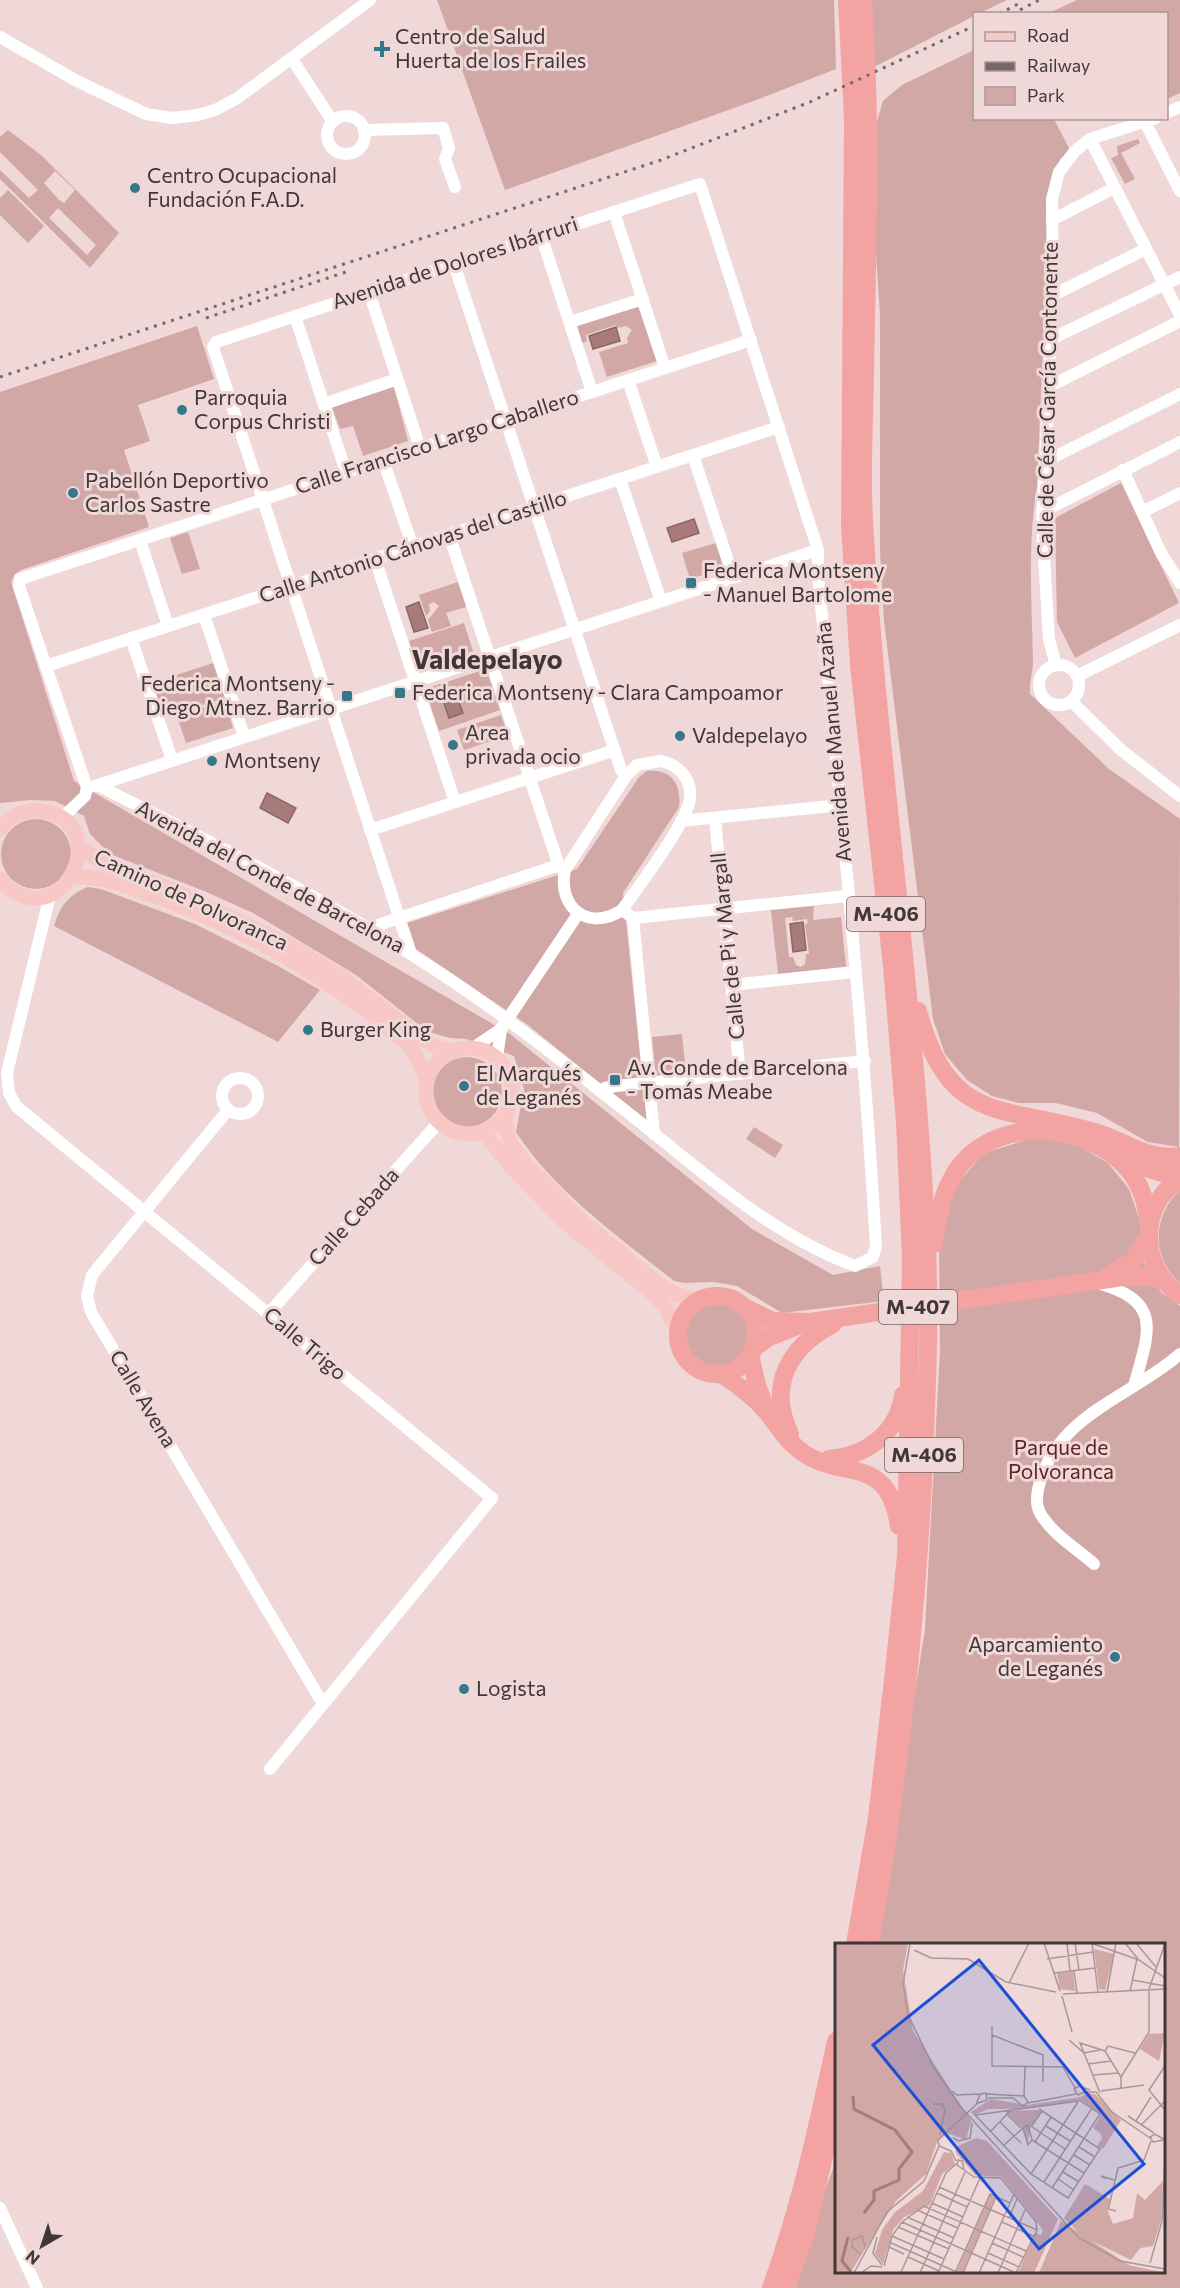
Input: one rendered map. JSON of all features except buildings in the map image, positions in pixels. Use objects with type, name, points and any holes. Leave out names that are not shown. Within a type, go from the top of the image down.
[{"type":"highway","name":"M-406","points":[[847,0],[858,55]]},
{"type":"highway","name":"M-406","points":[[863,0],[858,55],[861,115],[864,524],[873,664],[905,963],[927,1257],[926,1398],[920,1557],[908,1689],[892,1822],[870,1943]]},
{"type":"highway","name":"M-406","points":[[855,1943],[877,1818],[906,1556],[911,1258],[904,1110],[859,665],[850,525],[861,115]]},
{"type":"highway","name":"M-406","points":[[905,963],[927,1045],[956,1087],[990,1109],[1106,1135],[1155,1157],[1180,1156]]},
{"type":"highway","name":"M-406","points":[[1078,1127],[1102,1139],[1138,1165],[1159,1173],[1180,1173]]},
{"type":"highway","name":"M-406","points":[[926,1398],[933,1365],[933,1245],[939,1213],[952,1177],[970,1156],[987,1144],[1021,1132],[1039,1129],[1075,1136],[1111,1155],[1128,1169],[1146,1202],[1149,1231]]},
{"type":"highway","name":"M-407","points":[[1087,1283],[1126,1267],[1139,1255],[1157,1202],[1171,1184],[1180,1179]]},
{"type":"highway","points":[[1149,1231],[1150,1252],[1163,1280],[1180,1295]]},
{"type":"highway","name":"M-406","points":[[819,1460],[846,1458],[861,1453],[885,1433],[896,1417],[903,1398],[903,1350],[911,1258]]},
{"type":"highway","name":"M-407","points":[[697,1301],[722,1296],[773,1321],[810,1322],[1145,1276],[1163,1280]]},
{"type":"highway","points":[[697,1301],[687,1309],[678,1332],[682,1354],[698,1370],[721,1374]]},
{"type":"highway","points":[[744,1307],[755,1326],[752,1352]]},
{"type":"highway","points":[[797,1449],[781,1405],[781,1386],[788,1364],[800,1346],[815,1333],[850,1318]]},
{"type":"highway","name":"M-407","points":[[721,1374],[738,1368],[769,1337],[810,1322]]},
{"type":"highway","name":"M-406","points":[[752,1352],[756,1385],[767,1412]]},
{"type":"highway","name":"M-406","points":[[721,1374],[744,1389],[767,1412],[797,1449],[819,1460],[858,1470],[879,1481],[893,1500],[899,1525],[890,1709]]},
{"type":"highway","points":[[771,2288],[792,2229],[809,2166],[835,2050]]},
{"type":"highway","points":[[786,2288],[806,2233],[835,2114]]},
{"type":"main road","points":[[0,879],[10,890],[23,896],[50,895],[63,888],[77,867],[78,846],[69,826],[61,819],[42,811],[22,812],[4,821]]},
{"type":"main road","name":"Camino de Polvoranca","points":[[78,846],[102,863],[195,900],[281,941],[342,977],[424,1040],[437,1047],[454,1051]]},
{"type":"main road","name":"Camino de Polvoranca","points":[[72,877],[108,879],[208,917],[276,951],[331,985],[394,1032],[413,1050],[427,1081]]},
{"type":"main road","points":[[473,1048],[486,1051],[497,1058],[511,1080],[510,1106],[504,1117],[483,1132],[459,1133],[439,1122],[428,1102],[427,1081],[433,1068],[442,1058],[454,1051],[473,1048]]},
{"type":"main road","points":[[504,1117],[510,1142],[524,1162],[582,1221],[657,1283],[675,1294],[697,1301]]},
{"type":"main road","points":[[483,1132],[514,1170],[568,1225],[651,1292],[665,1307],[678,1332]]},
{"type":"street","points":[[0,37],[77,81],[146,114],[173,118],[215,110],[292,59],[370,0]]},
{"type":"street","points":[[292,59],[333,122]]},
{"type":"street","points":[[351,117],[357,120],[364,130],[365,138],[358,150],[343,154],[332,147],[327,135],[333,122],[351,117]]},
{"type":"street","points":[[1180,191],[1151,121],[1090,139],[1180,315]]},
{"type":"street","points":[[364,130],[443,128],[449,148],[445,159],[455,187]]},
{"type":"street","name":"Calle de César García Contonente","points":[[1056,665],[1049,639],[1041,512],[1053,295],[1052,199],[1059,172],[1075,151],[1090,139]]},
{"type":"street","name":"Avenida de Dolores Ibárruri","points":[[261,500],[213,347],[216,342],[700,184]]},
{"type":"street","name":"Avenida de Manuel Azaña","points":[[700,184],[818,550],[819,588],[842,805],[847,896],[865,1061],[876,1246]]},
{"type":"street","points":[[1052,220],[1114,188]]},
{"type":"street","points":[[614,212],[665,368]]},
{"type":"street","points":[[541,236],[592,392]]},
{"type":"street","points":[[1053,295],[1146,249]]},
{"type":"street","points":[[454,264],[615,750],[626,776]]},
{"type":"street","points":[[1051,339],[1180,277]]},
{"type":"street","points":[[369,292],[420,448]]},
{"type":"street","points":[[570,322],[643,299]]},
{"type":"street","points":[[295,316],[346,472]]},
{"type":"street","points":[[1048,387],[1180,321]]},
{"type":"street","name":"Calle Francisco Largo Caballero","points":[[46,666],[19,586],[20,579],[751,340]]},
{"type":"street","points":[[324,404],[398,379]]},
{"type":"street","points":[[628,380],[657,467]]},
{"type":"street","points":[[1044,462],[1180,394]]},
{"type":"street","name":"Calle Antonio Cánovas del Castillo","points":[[46,666],[779,427]]},
{"type":"street","points":[[1041,512],[1180,441]]},
{"type":"street","points":[[693,455],[734,576]]},
{"type":"street","points":[[383,460],[413,547]]},
{"type":"street","points":[[1123,470],[1161,553],[1180,583]]},
{"type":"street","points":[[620,479],[661,601]]},
{"type":"street","points":[[1142,512],[1180,493]]},
{"type":"street","points":[[261,500],[410,951]]},
{"type":"street","points":[[369,928],[562,868],[626,776],[638,765],[653,761],[669,763],[679,768],[687,782],[690,799],[681,821],[622,910],[608,918],[594,918],[578,914],[565,898],[562,868],[529,778],[448,535]]},
{"type":"street","points":[[140,540],[168,626]]},
{"type":"street","points":[[61,819],[92,787],[818,550]]},
{"type":"street","points":[[375,559],[455,802]]},
{"type":"street","points":[[204,615],[244,736]]},
{"type":"street","points":[[1077,676],[1180,625]]},
{"type":"street","points":[[132,638],[172,760]]},
{"type":"street","points":[[1056,665],[1068,667],[1077,676],[1080,690],[1072,702],[1059,706],[1053,705],[1047,702],[1039,690],[1044,671],[1056,665]]},
{"type":"street","points":[[46,666],[92,787]]},
{"type":"street","points":[[1072,702],[1130,757],[1180,796]]},
{"type":"street","points":[[370,830],[615,750]]},
{"type":"street","name":"Avenida del Conde de Barcelona","points":[[92,787],[322,900],[410,951],[504,1024],[601,1092],[701,1174],[767,1221],[855,1266],[873,1257],[876,1246]]},
{"type":"street","points":[[681,821],[842,805]]},
{"type":"street","name":"Calle de Pi y Margall","points":[[715,819],[740,1074]]},
{"type":"street","name":"Calle Trigo","points":[[50,895],[7,1073],[9,1093],[16,1106],[492,1498],[270,1769]]},
{"type":"street","points":[[622,910],[633,918],[847,896]]},
{"type":"street","points":[[473,1048],[504,1024],[578,914]]},
{"type":"street","points":[[633,918],[654,1134]]},
{"type":"street","points":[[731,985],[854,972]]},
{"type":"street","points":[[497,1058],[504,1024]]},
{"type":"street","points":[[601,1092],[605,1088],[616,1086],[865,1061]]},
{"type":"street","name":"Calle Avena","points":[[228,1110],[92,1275],[87,1296],[91,1312],[323,1704]]},
{"type":"street","name":"Calle Cebada","points":[[269,1313],[439,1122]]},
{"type":"street","points":[[1087,1283],[1127,1293],[1143,1308],[1147,1329],[1134,1386]]},
{"type":"street","points":[[1094,1564],[1048,1524],[1039,1511],[1036,1499],[1038,1486],[1048,1460],[1067,1432],[1180,1354]]},
{"type":"street","points":[[0,2208],[37,2288]]},
{"type":"green space","points":[[437,0],[834,0],[836,69],[505,190]]},
{"type":"green space","points":[[870,0],[1007,0],[982,12],[973,12],[973,17],[874,67]]},
{"type":"green space","points":[[1077,0],[1180,0],[1180,93],[1168,99],[1168,12],[1051,12]]},
{"type":"green space","points":[[973,50],[973,120],[1055,120],[1070,150],[1060,159],[1050,189],[1037,486],[1031,552],[1033,662],[1030,694],[1109,769],[1180,819],[1179,1147],[1148,1142],[1097,1113],[1056,1103],[1019,1103],[992,1096],[967,1080],[945,1054],[933,1019],[884,621],[880,550],[880,315],[869,148],[883,101],[902,85]]},
{"type":"green space","points":[[8,130],[41,155],[119,233],[90,268],[0,179],[0,170],[29,198],[38,190],[0,152],[0,137]],"holes":[[[55,171],[75,190],[64,203],[44,183]],[[58,208],[96,245],[87,255],[49,218]]]},
{"type":"green space","points":[[1138,139],[1140,143],[1121,153],[1135,179],[1125,184],[1111,158],[1118,155],[1117,146]]},
{"type":"green space","points":[[8,190],[44,226],[28,243],[0,215],[0,198]]},
{"type":"green space","points":[[638,306],[657,361],[607,377],[599,352],[628,343],[627,338],[632,330],[626,326],[618,328],[616,325],[586,335],[587,341],[582,343],[577,326]]},
{"type":"green space","points":[[197,326],[214,379],[138,405],[150,441],[124,450],[149,527],[21,570],[15,574],[11,582],[74,781],[510,1034],[752,1229],[833,1275],[880,1266],[884,1301],[782,1313],[737,1286],[713,1282],[674,1281],[569,1194],[532,1154],[516,1132],[524,1089],[514,1056],[466,1039],[450,1038],[428,1032],[356,975],[253,913],[110,854],[90,834],[84,816],[55,801],[31,800],[0,803],[0,392]]},
{"type":"green space","points":[[394,387],[408,441],[363,456],[353,426],[340,429],[332,407]]},
{"type":"green space","points":[[1121,483],[1179,603],[1075,658],[1057,622],[1055,518]]},
{"type":"green space","points":[[188,532],[200,569],[182,574],[170,538]]},
{"type":"green space","points":[[716,543],[724,568],[690,579],[682,553]]},
{"type":"green space","points":[[458,582],[466,607],[446,613],[451,626],[432,632],[428,620],[439,606],[434,602],[429,604],[430,611],[426,616],[419,595]]},
{"type":"green space","points":[[464,623],[473,651],[418,669],[409,641]]},
{"type":"green space","points":[[213,663],[225,698],[163,717],[152,683]]},
{"type":"green space","points":[[486,669],[500,710],[439,731],[425,689]]},
{"type":"green space","points":[[225,700],[233,728],[186,743],[177,716]]},
{"type":"green space","points":[[501,715],[508,735],[464,750],[457,730]]},
{"type":"green space","points":[[647,771],[663,772],[673,779],[679,791],[679,807],[623,893],[647,1122],[528,1025],[416,949],[407,923],[577,869],[639,777]]},
{"type":"green space","points":[[36,819],[49,822],[61,829],[68,841],[71,854],[68,867],[61,879],[49,886],[36,889],[23,886],[11,879],[4,867],[1,854],[4,841],[11,829],[23,822]]},
{"type":"green space","points":[[88,887],[101,889],[195,924],[320,990],[278,1042],[54,926],[66,902],[75,893]]},
{"type":"green space","points":[[814,906],[813,920],[841,917],[846,967],[778,974],[771,910]],"holes":[[[792,917],[793,921],[807,919],[808,923],[805,924],[809,954],[806,954],[805,964],[801,967],[796,965],[793,957],[789,957],[785,918]]]},
{"type":"green space","points":[[682,1034],[686,1073],[656,1076],[652,1037]]},
{"type":"green space","points":[[467,1057],[480,1060],[492,1067],[499,1079],[502,1092],[499,1105],[492,1117],[480,1124],[467,1127],[454,1124],[442,1117],[435,1105],[432,1092],[435,1079],[442,1067],[454,1060]]},
{"type":"green space","points":[[754,1127],[783,1145],[775,1158],[746,1139]]},
{"type":"green space","name":"Parque de Polvoranca","points":[[1029,1139],[1069,1140],[1108,1163],[1129,1189],[1140,1221],[1142,1260],[1161,1292],[1180,1306],[1180,2288],[788,2288],[835,2158],[835,2273],[1165,2273],[1165,1943],[875,1943],[925,1629],[940,1351],[939,1238],[952,1190],[984,1153]]},
{"type":"green space","points":[[1180,1190],[1180,1283],[1164,1261],[1159,1236],[1164,1212]]},
{"type":"green space","points":[[717,1303],[735,1309],[743,1317],[749,1335],[743,1353],[735,1361],[717,1367],[699,1361],[691,1353],[685,1335],[691,1317],[699,1309]]},
{"type":"shaded area","points":[[616,327],[620,341],[593,349],[589,336]]},
{"type":"shaded area","points":[[694,519],[699,533],[672,542],[667,528]]},
{"type":"shaded area","points":[[419,602],[428,628],[414,632],[406,607]]},
{"type":"shaded area","points":[[453,687],[463,713],[449,718],[440,691]]},
{"type":"shaded area","points":[[267,793],[296,808],[288,823],[260,808]]},
{"type":"shaded area","points":[[803,922],[806,950],[793,952],[790,924]]},
{"type":"railway","points":[[1016,12],[1039,0]]},
{"type":"railway","points":[[1003,12],[1018,4]]},
{"type":"railway","points":[[0,377],[661,160],[810,102],[973,26]]},
{"type":"railway","points":[[206,318],[346,272]]},
{"type":"place","name":"Centro de Salud Huerta de los Frailes","points":[[382,49]]},
{"type":"place","name":"Centro Ocupacional Fundación F.A.D.","points":[[135,188]]},
{"type":"place","name":"Parroquia Corpus Christi","points":[[182,410]]},
{"type":"place","name":"Pabellón Deportivo Carlos Sastre","points":[[73,493]]},
{"type":"place","name":"Federica Montseny - Manuel Bartolome","points":[[691,583]]},
{"type":"place","name":"Federica Montseny - Clara Campoamor","points":[[400,693]]},
{"type":"place","name":"Federica Montseny - Diego Mtnez. Barrio","points":[[347,696]]},
{"type":"place","name":"Valdepelayo","points":[[680,736]]},
{"type":"place","name":"Area privada ocio","points":[[453,745]]},
{"type":"place","name":"Montseny","points":[[212,761]]},
{"type":"place","name":"Burger King","points":[[308,1030]]},
{"type":"place","name":"Av. Conde de Barcelona - Tomás Meabe","points":[[615,1080]]},
{"type":"place","name":"El Marqués de Leganés","points":[[464,1086]]},
{"type":"place","name":"Aparcamiento de Leganés","points":[[1115,1657]]},
{"type":"place","name":"Logista","points":[[464,1689]]},
{"type":"district","name":"Valdepelayo","points":[[487,660]]}]
